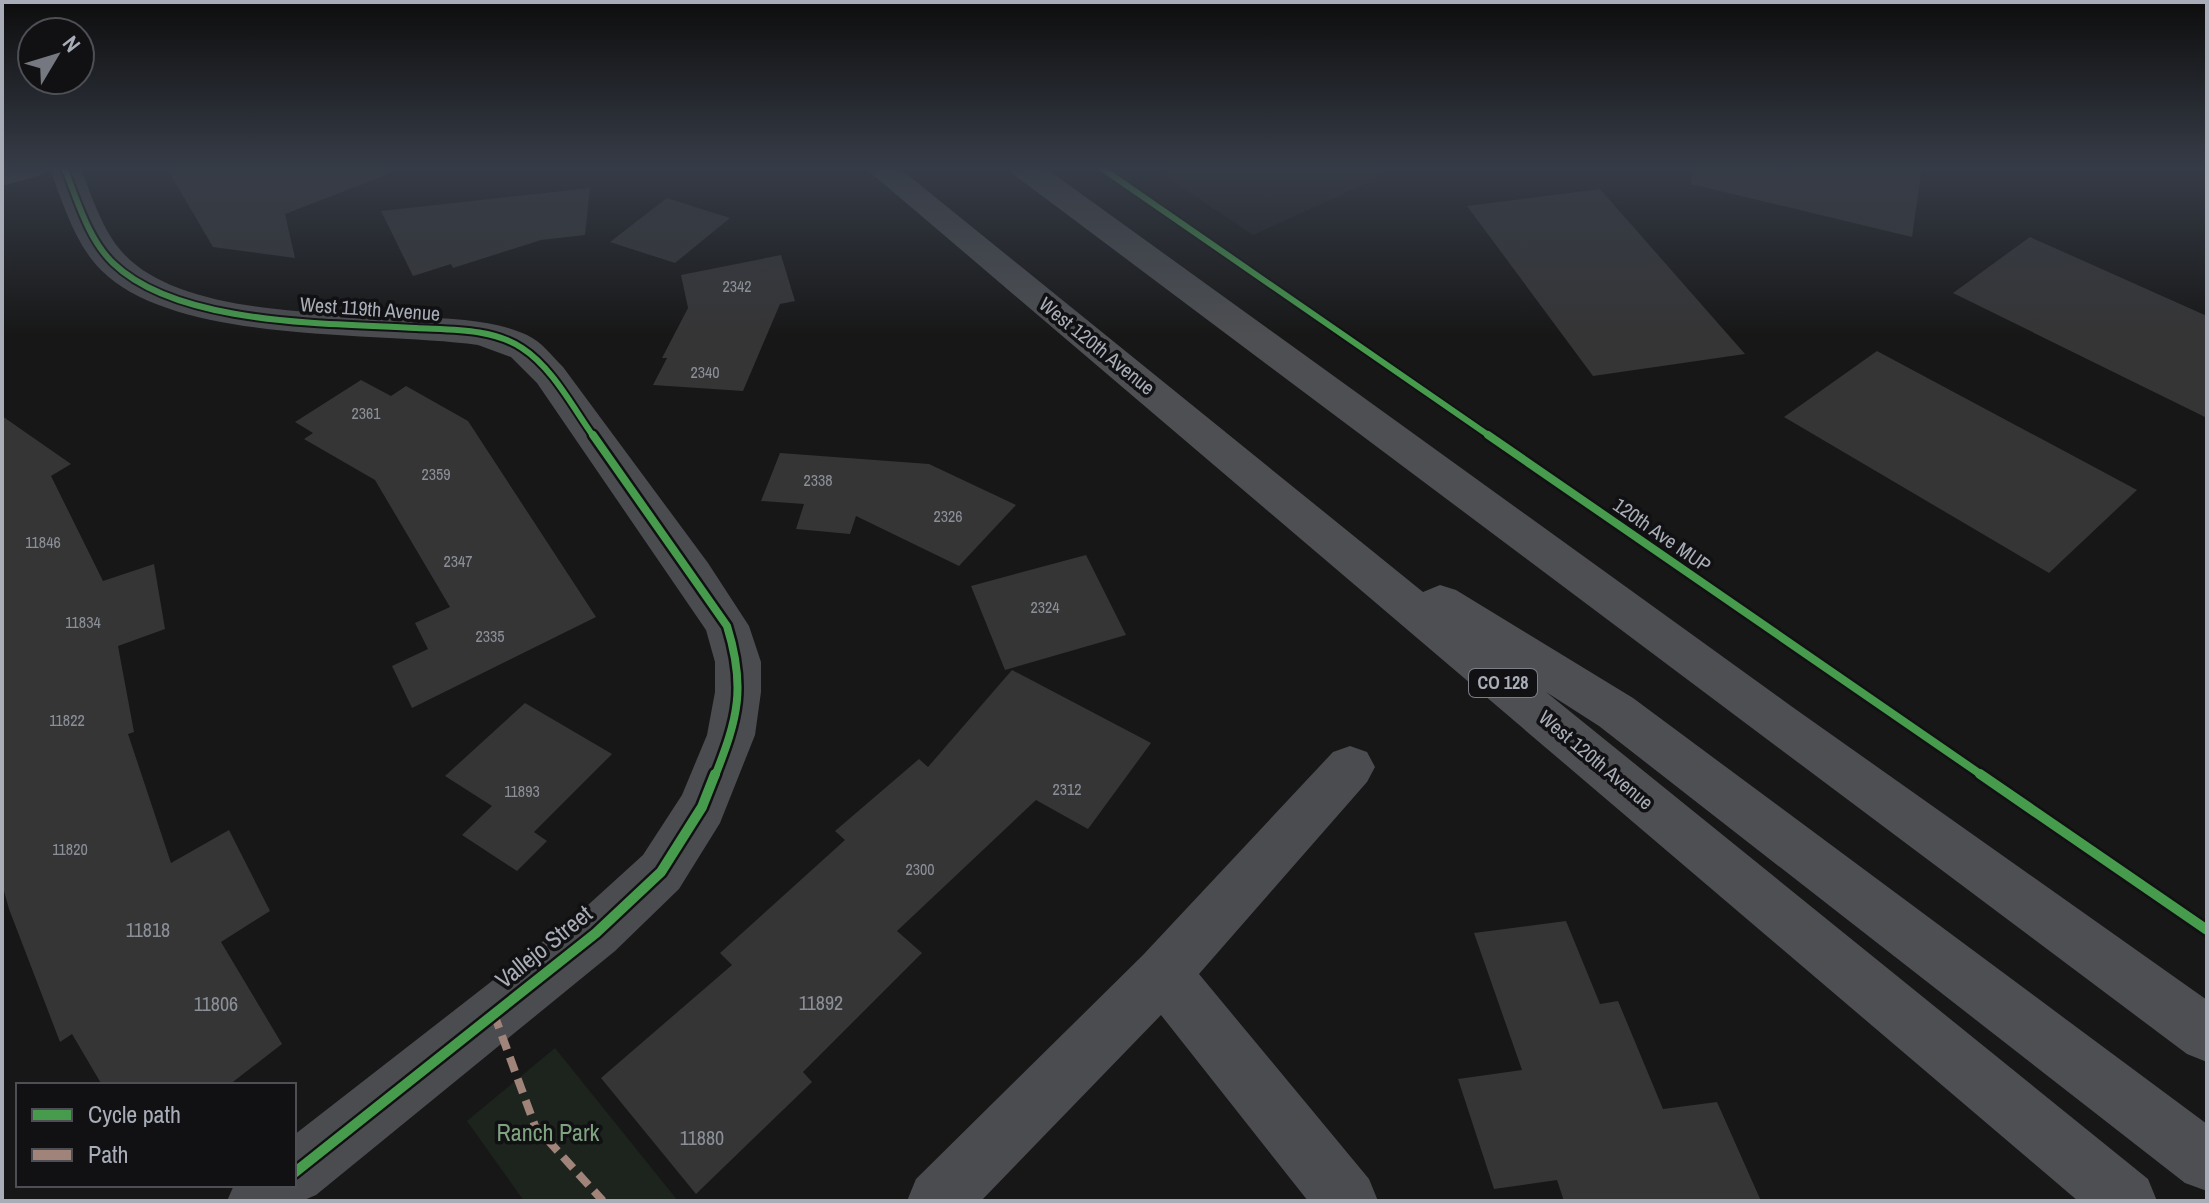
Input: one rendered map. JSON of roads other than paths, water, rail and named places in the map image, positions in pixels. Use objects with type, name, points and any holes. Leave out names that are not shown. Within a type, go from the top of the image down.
[{"type":"main road","name":"West 120th Avenue","points":[[947,223],[2126,1201]]},
{"type":"main road","points":[[1100,223],[1748,701],[2207,1034]]},
{"type":"main road","points":[[1302,516],[1616,712],[2207,1161]]},
{"type":"street","name":"West 119th Avenue","points":[[88,223],[112,262],[136,283],[166,297],[218,311],[252,316],[446,330],[491,337],[523,349],[550,375],[727,626],[738,662],[738,692]]},
{"type":"street","name":"Vallejo Street","points":[[296,1171],[596,933],[661,872],[702,807],[731,735],[738,692]]},
{"type":"street","points":[[938,1201],[1163,974],[1350,767]]},
{"type":"street","points":[[1163,974],[1347,1201]]},
{"type":"street","points":[[258,1201],[276,1187]]},
{"type":"park label","name":"Ranch Park","points":[[548,1133]]}]
